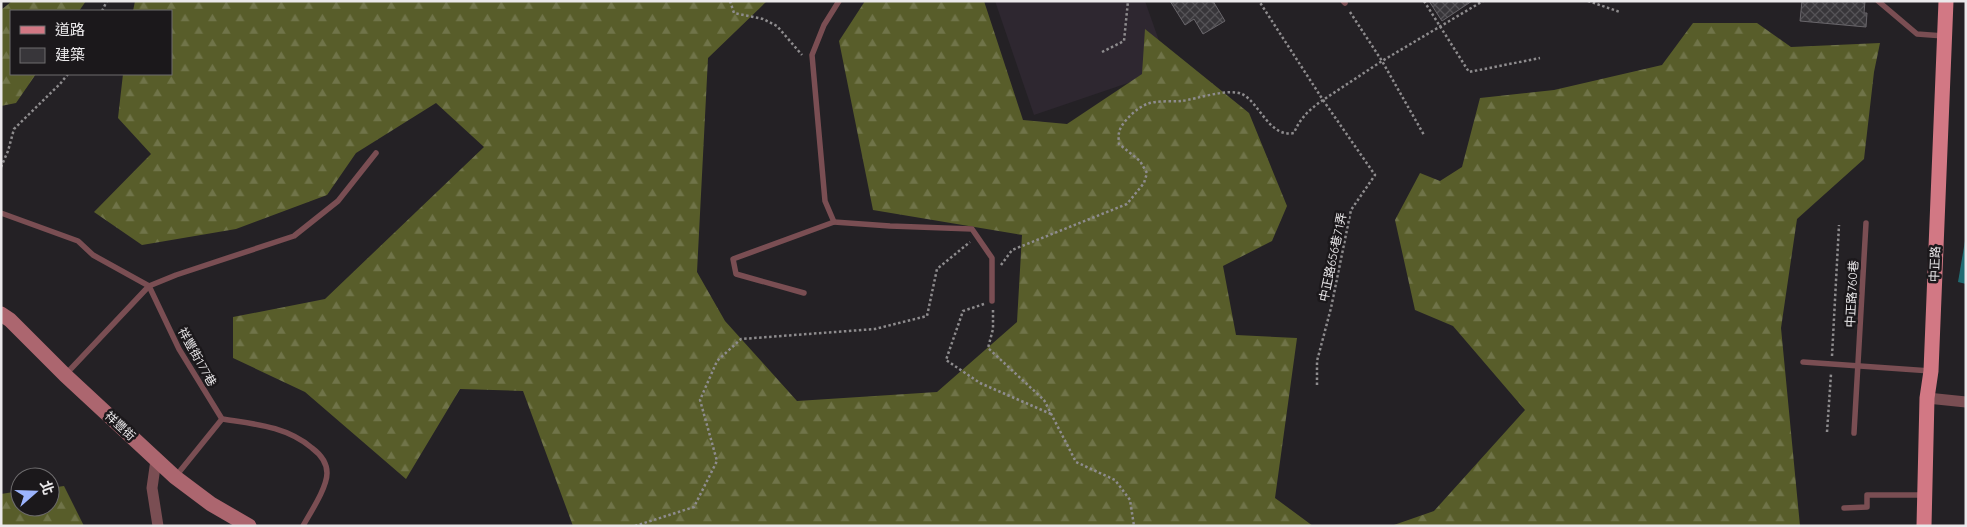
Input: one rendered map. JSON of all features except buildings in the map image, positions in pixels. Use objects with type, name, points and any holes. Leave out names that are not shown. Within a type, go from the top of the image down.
[{"type":"main road","name":"中正路","points":[[1924,526],[1927,398],[1931,371],[1946,1]]},
{"type":"street","name":"祥豐街","points":[[1,314],[10,320],[65,375],[175,477],[211,504],[249,526]]},
{"type":"street","points":[[1927,398],[1966,402]]},
{"type":"street","points":[[156,460],[152,488],[158,526]]},
{"type":"lane","points":[[834,222],[825,201],[812,55],[824,25],[838,1]]},
{"type":"lane","points":[[1878,1],[1917,34],[1944,36]]},
{"type":"lane","points":[[65,375],[150,286],[176,275],[294,236],[338,201],[376,153]]},
{"type":"lane","points":[[1,212],[78,241],[93,255],[150,286]]},
{"type":"lane","points":[[804,293],[736,274],[733,259],[834,222],[972,229],[992,258],[992,301]]},
{"type":"lane","name":"中正路760巷","points":[[1854,433],[1866,223]]},
{"type":"lane","name":"祥豐街177巷","points":[[150,286],[179,349],[222,419]]},
{"type":"lane","points":[[1803,362],[1931,371]]},
{"type":"lane","points":[[175,477],[222,419],[277,428],[300,438],[322,456],[327,473],[322,490],[303,526]]},
{"type":"lane","points":[[1844,508],[1866,507],[1867,495],[1925,495]]},
{"type":"path","points":[[730,1],[734,13],[763,19],[777,26],[806,60]]},
{"type":"path","points":[[1102,52],[1124,41],[1128,1]]},
{"type":"path","points":[[1259,1],[1323,100]]},
{"type":"path","points":[[1424,1],[1469,72],[1540,58]]},
{"type":"path","points":[[992,278],[1012,250],[1127,204],[1144,183],[1146,172],[1140,161],[1119,144],[1119,132],[1126,119],[1147,104],[1183,101],[1212,94],[1239,92],[1250,98],[1273,128],[1289,134],[1294,133],[1298,124],[1308,112],[1323,100],[1382,61],[1483,1]]},
{"type":"path","points":[[1588,1],[1620,12]]},
{"type":"path","points":[[1344,2],[1382,61],[1424,135]]},
{"type":"path","points":[[1,167],[14,129],[67,75]]},
{"type":"path","name":"中正路656巷71弄","points":[[1317,385],[1317,362],[1331,308],[1351,210],[1375,175],[1323,100]]},
{"type":"path","name":"中正路760巷","points":[[1827,432],[1839,225]]},
{"type":"path","points":[[635,526],[694,507],[717,461],[700,400],[717,361],[741,339],[875,330],[927,316],[936,269],[977,236]]},
{"type":"path","points":[[1051,414],[980,383],[946,360],[963,311],[992,301],[993,329],[988,348],[1044,400],[1076,462],[1115,480],[1130,500],[1134,526]]},
{"type":"shaded area","points":[[995,1],[1145,1],[1169,69],[1034,115]]},
{"type":"green space","points":[[12,1],[86,1],[80,10],[10,10],[10,75],[35,75],[16,103],[1,106],[1,10]]},
{"type":"green space","points":[[135,1],[767,1],[708,58],[697,272],[725,321],[797,401],[937,392],[1017,322],[1022,235],[873,210],[839,41],[865,1],[984,1],[1023,120],[1067,124],[1142,74],[1145,29],[1249,113],[1287,206],[1272,241],[1223,266],[1236,335],[1297,338],[1275,498],[1313,526],[573,526],[523,391],[460,389],[406,479],[305,392],[233,358],[233,317],[325,299],[484,147],[436,103],[356,153],[327,195],[236,229],[142,245],[94,212],[151,154],[118,118],[123,75],[172,75],[172,10],[133,10]]},
{"type":"green space","points":[[1693,23],[1757,23],[1791,47],[1880,43],[1874,72],[1864,159],[1797,219],[1781,328],[1800,526],[1391,526],[1434,511],[1525,410],[1453,326],[1415,310],[1395,220],[1420,173],[1440,181],[1462,167],[1480,98],[1554,90],[1662,65]]},
{"type":"green space","points":[[64,486],[84,526],[1,526],[1,494],[10,493],[10,517],[60,517],[60,487]]},
{"type":"water","points":[[1966,235],[1966,284],[1958,282]]}]
